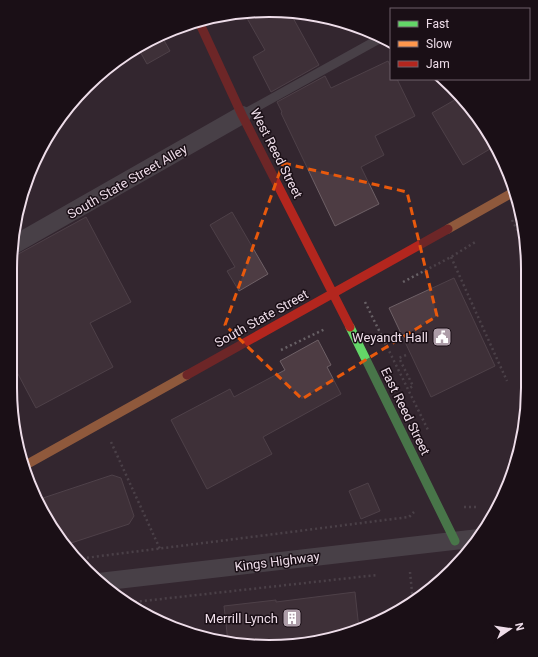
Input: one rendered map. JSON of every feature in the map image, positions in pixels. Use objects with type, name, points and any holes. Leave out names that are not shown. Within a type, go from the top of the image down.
[{"type":"street","name":"West Reed Street","points":[[201,27],[242,115],[333,293]]},
{"type":"street","name":"South State Street Alley","points":[[19,242],[242,115]]},
{"type":"street","name":"South State Street","points":[[29,463],[510,194]]},
{"type":"street","name":"East Reed Street","points":[[333,293],[455,541]]},
{"type":"street","name":"Kings Highway","points":[[108,581],[470,539]]},
{"type":"lane","points":[[242,115],[376,41]]},
{"type":"path","points":[[512,220],[518,232]]},
{"type":"path","points":[[398,285],[478,240]]},
{"type":"path","points":[[450,257],[507,381]]},
{"type":"path","points":[[364,300],[424,422]]},
{"type":"path","points":[[278,352],[326,328]]},
{"type":"path","points":[[406,355],[399,358],[413,386],[408,389]]},
{"type":"path","points":[[111,442],[160,549]]},
{"type":"path","points":[[84,558],[409,517],[415,512],[411,505]]},
{"type":"path","points":[[410,572],[412,595]]},
{"type":"path","points":[[136,602],[377,575]]},
{"type":"highlighted area","points":[[283,163],[407,192],[437,316],[302,399],[225,325]]},
{"type":"building","points":[[269,17],[293,18],[319,65],[271,92],[253,57],[265,50],[247,18]]},
{"type":"building","points":[[164,40],[170,51],[147,64],[140,52]]},
{"type":"building","points":[[388,61],[390,65],[390,80],[397,80],[415,116],[375,136],[384,155],[361,167],[379,204],[335,226],[277,102],[325,76],[331,88]]},
{"type":"building","points":[[455,100],[479,129],[490,149],[463,165],[432,113]]},
{"type":"building","points":[[232,212],[268,274],[239,291],[227,271],[235,267],[210,225]]},
{"type":"building","points":[[86,217],[131,302],[90,323],[113,367],[36,408],[17,372],[18,254]]},
{"type":"building","name":"Weyandt Hall","points":[[454,278],[495,366],[431,397],[389,308]]},
{"type":"building","points":[[318,340],[331,365],[327,367],[341,394],[263,437],[272,454],[207,489],[171,420],[230,389],[234,397],[285,370],[280,361]]},
{"type":"building","points":[[112,475],[121,478],[134,516],[129,524],[71,543],[59,528],[43,498]]},
{"type":"building","points":[[368,483],[380,511],[361,519],[349,491]]},
{"type":"building","name":"Merrill Lynch","points":[[355,592],[358,624],[302,638],[269,640],[227,636],[224,606],[276,600],[276,602]]},
{"type":"traffic: fast","points":[[350,327],[455,541]]},
{"type":"traffic: slow","points":[[448,229],[510,194]]},
{"type":"traffic: slow","points":[[29,463],[187,375]]},
{"type":"traffic: jam","points":[[201,27],[242,115],[350,327]]},
{"type":"traffic: jam","points":[[187,375],[448,229]]},
{"type":"place","name":"Weyandt Hall","points":[[442,337]]},
{"type":"place","name":"Merrill Lynch","points":[[292,618]]}]
